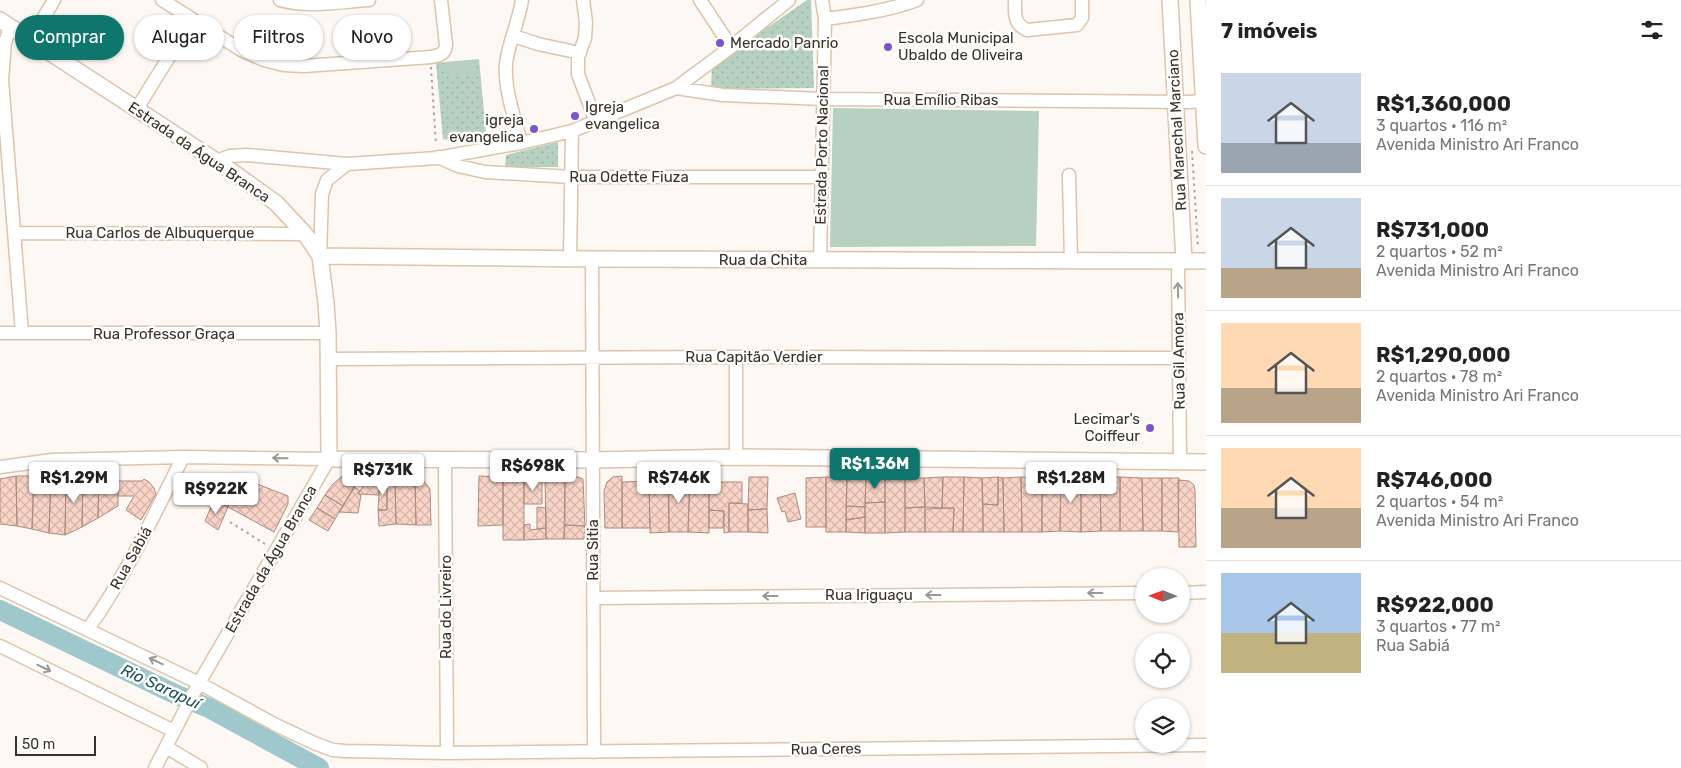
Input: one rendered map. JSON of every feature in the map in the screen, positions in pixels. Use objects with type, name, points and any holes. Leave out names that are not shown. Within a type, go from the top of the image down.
[{"type":"main road","name":"Rua Marechal Marciano","points":[[1170,0],[1181,261]]},
{"type":"main road","name":"Rua Marechal Marciano","points":[[1201,5],[1206,146]]},
{"type":"main road","name":"Estrada da Água Branca","points":[[60,60],[216,161],[276,204],[305,234],[320,256],[328,333],[329,459]]},
{"type":"main road","name":"Rua da Chita","points":[[320,256],[570,259],[1206,261]]},
{"type":"main road","points":[[329,459],[593,460],[736,457],[1206,462]]},
{"type":"street","points":[[45,15],[54,0]]},
{"type":"street","points":[[280,0],[290,3],[309,4],[369,0]]},
{"type":"street","points":[[224,40],[241,50],[264,60],[284,65],[304,66],[431,57],[444,52],[446,46],[441,0]]},
{"type":"street","points":[[521,144],[506,80],[506,62],[520,14],[522,0]]},
{"type":"street","points":[[582,0],[585,8],[586,38],[577,65],[578,74],[596,122]]},
{"type":"street","points":[[700,0],[732,47]]},
{"type":"street","points":[[216,161],[230,156],[247,155],[347,164],[438,157],[521,144],[572,131],[676,88],[732,47],[788,0]]},
{"type":"street","name":"Estrada Porto Nacional","points":[[820,260],[824,19],[822,0]]},
{"type":"street","points":[[824,19],[895,8],[917,0]]},
{"type":"street","points":[[1015,0],[1014,16],[1022,28],[1027,30],[1077,25],[1082,18],[1082,0]]},
{"type":"street","points":[[169,2],[186,15]]},
{"type":"street","points":[[5,23],[2,80],[22,333]]},
{"type":"street","points":[[514,36],[538,44],[580,53]]},
{"type":"street","points":[[136,110],[167,60]]},
{"type":"street","name":"Rua Emílio Ribas","points":[[676,88],[723,95],[823,99],[1175,102],[1205,100]]},
{"type":"street","points":[[570,259],[572,131]]},
{"type":"street","name":"Rua Odette Fiuza","points":[[438,157],[458,166],[485,172],[571,177],[822,177]]},
{"type":"street","points":[[320,256],[322,194],[327,180],[347,164]]},
{"type":"street","points":[[1069,175],[1071,261]]},
{"type":"street","name":"Rua Carlos de Albuquerque","points":[[15,233],[305,234]]},
{"type":"street","name":"Rua Sitia","points":[[592,259],[594,752]]},
{"type":"street","name":"Rua Gil Amora","points":[[1180,461],[1179,358],[1181,261]]},
{"type":"street","name":"Rua Professor Graça","points":[[0,333],[328,333]]},
{"type":"street","points":[[736,357],[736,457]]},
{"type":"street","name":"Rua Capitão Verdier","points":[[328,359],[736,357],[1179,358]]},
{"type":"street","points":[[0,467],[52,460],[183,457],[329,459]]},
{"type":"street","name":"Rua Sabiá","points":[[88,629],[102,609],[152,521],[183,457]]},
{"type":"street","name":"Estrada da Água Branca","points":[[155,768],[200,683],[329,459]]},
{"type":"street","name":"Rua do Livreiro","points":[[446,460],[447,753]]},
{"type":"street","name":"Rua Ceres","points":[[0,588],[200,683],[276,725],[333,750],[447,753],[1206,745]]},
{"type":"street","points":[[1190,593],[1206,592]]},
{"type":"street","name":"Rua Iriguaçu","points":[[594,598],[1135,593]]},
{"type":"street","points":[[0,646],[174,732]]},
{"type":"street","points":[[166,747],[201,768]]},
{"type":"path","points":[[431,57],[438,157]]},
{"type":"path","points":[[230,522],[276,550]]},
{"type":"green space","points":[[807,0],[811,0],[814,88],[711,89],[712,66]]},
{"type":"green space","points":[[479,59],[487,144],[479,145],[443,139],[436,63]]},
{"type":"green space","points":[[476,60],[477,74],[447,76],[446,62]]},
{"type":"green space","points":[[833,108],[1039,111],[1036,246],[830,247]]},
{"type":"green space","points":[[558,142],[558,167],[505,167],[506,155]]},
{"type":"building","points":[[51,475],[49,533],[32,529],[34,476]]},
{"type":"building","points":[[51,475],[66,476],[65,535],[49,533]]},
{"type":"building","points":[[228,475],[238,479],[233,490],[224,487]]},
{"type":"building","points":[[353,475],[361,477],[343,506],[325,495],[341,477]]},
{"type":"building","points":[[16,476],[17,526],[0,524],[0,479]]},
{"type":"building","points":[[16,476],[34,476],[32,529],[17,526]]},
{"type":"building","points":[[66,476],[83,476],[82,527],[65,535]]},
{"type":"building","points":[[83,476],[99,476],[98,518],[82,527]]},
{"type":"building","points":[[99,476],[118,476],[118,506],[98,518]]},
{"type":"building","points":[[479,476],[503,477],[503,525],[478,526]]},
{"type":"building","points":[[622,476],[622,528],[605,528],[604,491],[607,482],[613,477]]},
{"type":"building","points":[[239,477],[288,496],[288,504],[274,532],[228,507]]},
{"type":"building","points":[[503,477],[524,477],[524,540],[503,540]]},
{"type":"building","points":[[545,477],[565,477],[564,539],[546,539]]},
{"type":"building","points":[[565,477],[583,479],[585,526],[565,525]]},
{"type":"building","points":[[669,477],[690,477],[688,532],[669,532]]},
{"type":"building","points":[[690,477],[709,477],[709,533],[688,532]]},
{"type":"building","points":[[749,477],[768,477],[767,509],[748,510]]},
{"type":"building","points":[[826,477],[826,527],[806,527],[806,478]]},
{"type":"building","points":[[826,477],[847,477],[846,532],[826,532]]},
{"type":"building","points":[[847,477],[866,478],[865,507],[846,506]]},
{"type":"building","points":[[905,477],[905,532],[885,533],[885,478]]},
{"type":"building","points":[[943,477],[942,508],[925,507],[924,478]]},
{"type":"building","points":[[943,477],[964,477],[963,532],[953,532],[954,508],[942,508]]},
{"type":"building","points":[[964,477],[982,478],[983,532],[963,532]]},
{"type":"building","points":[[998,477],[1003,478],[1004,532],[983,532],[983,504],[998,505]]},
{"type":"building","points":[[998,477],[998,505],[983,504],[982,478]]},
{"type":"building","points":[[1021,477],[1022,532],[1004,532],[1003,478]]},
{"type":"building","points":[[1021,477],[1042,478],[1042,532],[1022,532]]},
{"type":"building","points":[[1061,477],[1060,531],[1042,532],[1042,478]]},
{"type":"building","points":[[1061,477],[1081,477],[1081,532],[1060,531]]},
{"type":"building","points":[[1081,477],[1100,477],[1101,531],[1081,532]]},
{"type":"building","points":[[1100,477],[1120,477],[1120,531],[1101,531]]},
{"type":"building","points":[[1120,477],[1142,478],[1143,531],[1120,531]]},
{"type":"building","points":[[866,478],[885,478],[885,502],[865,503]]},
{"type":"building","points":[[905,478],[924,478],[925,507],[905,508]]},
{"type":"building","points":[[1142,478],[1162,478],[1162,531],[1143,531]]},
{"type":"building","points":[[1162,478],[1179,478],[1178,532],[1162,531]]},
{"type":"building","points":[[144,479],[154,488],[156,494],[141,520],[126,510],[134,496],[118,496],[118,481],[142,481]]},
{"type":"building","points":[[371,479],[380,480],[379,495],[358,494],[366,482]]},
{"type":"building","points":[[380,480],[387,480],[387,510],[378,510]]},
{"type":"building","points":[[387,480],[395,480],[396,524],[379,526],[378,510],[387,510]]},
{"type":"building","points":[[1178,480],[1189,481],[1194,485],[1196,547],[1179,547]]},
{"type":"building","points":[[395,481],[415,481],[416,525],[396,524]]},
{"type":"building","points":[[415,481],[424,481],[430,489],[431,525],[416,525]]},
{"type":"building","points":[[524,481],[542,481],[542,504],[524,504]]},
{"type":"building","points":[[649,481],[650,528],[622,528],[622,482]]},
{"type":"building","points":[[649,481],[668,482],[669,532],[650,533]]},
{"type":"building","points":[[709,482],[742,482],[742,503],[729,503],[729,532],[724,533],[724,511],[709,510]]},
{"type":"building","points":[[219,486],[233,490],[228,507],[214,500]]},
{"type":"building","points":[[354,487],[360,491],[358,494],[361,495],[358,513],[339,512]]},
{"type":"building","points":[[795,493],[801,519],[788,522],[785,511],[782,512],[777,498]]},
{"type":"building","points":[[325,495],[343,506],[335,519],[317,508]]},
{"type":"building","points":[[214,500],[228,507],[218,530],[205,521]]},
{"type":"building","points":[[885,502],[885,533],[865,533],[865,503]]},
{"type":"building","points":[[729,503],[748,504],[748,532],[729,532]]},
{"type":"building","points":[[846,506],[865,507],[865,517],[846,520]]},
{"type":"building","points":[[537,507],[546,508],[546,528],[537,529]]},
{"type":"building","points":[[925,507],[925,532],[905,532],[905,508]]},
{"type":"building","points":[[317,508],[335,519],[328,531],[309,520]]},
{"type":"building","points":[[954,508],[953,532],[925,532],[925,509]]},
{"type":"building","points":[[767,509],[768,533],[748,532],[748,510]]},
{"type":"building","points":[[709,510],[724,511],[723,528],[709,528]]},
{"type":"building","points":[[865,517],[865,533],[846,532],[846,520]]},
{"type":"building","points":[[530,524],[530,530],[546,528],[546,539],[524,540],[524,525]]},
{"type":"building","points":[[565,525],[585,526],[584,539],[564,539]]},
{"type":"waterway","name":"Rio Sarapuí","points":[[0,610],[177,695],[209,708],[319,768]]},
{"type":"place","name":"Mercado Panrio","points":[[720,43]]},
{"type":"place","name":"Escola Municipal Ubaldo de Oliveira","points":[[888,47]]},
{"type":"place","name":"Igreja evangelica","points":[[575,116]]},
{"type":"place","name":"igreja evangelica","points":[[534,129]]},
{"type":"place","name":"Lecimar's Coiffeur","points":[[1150,428]]}]
